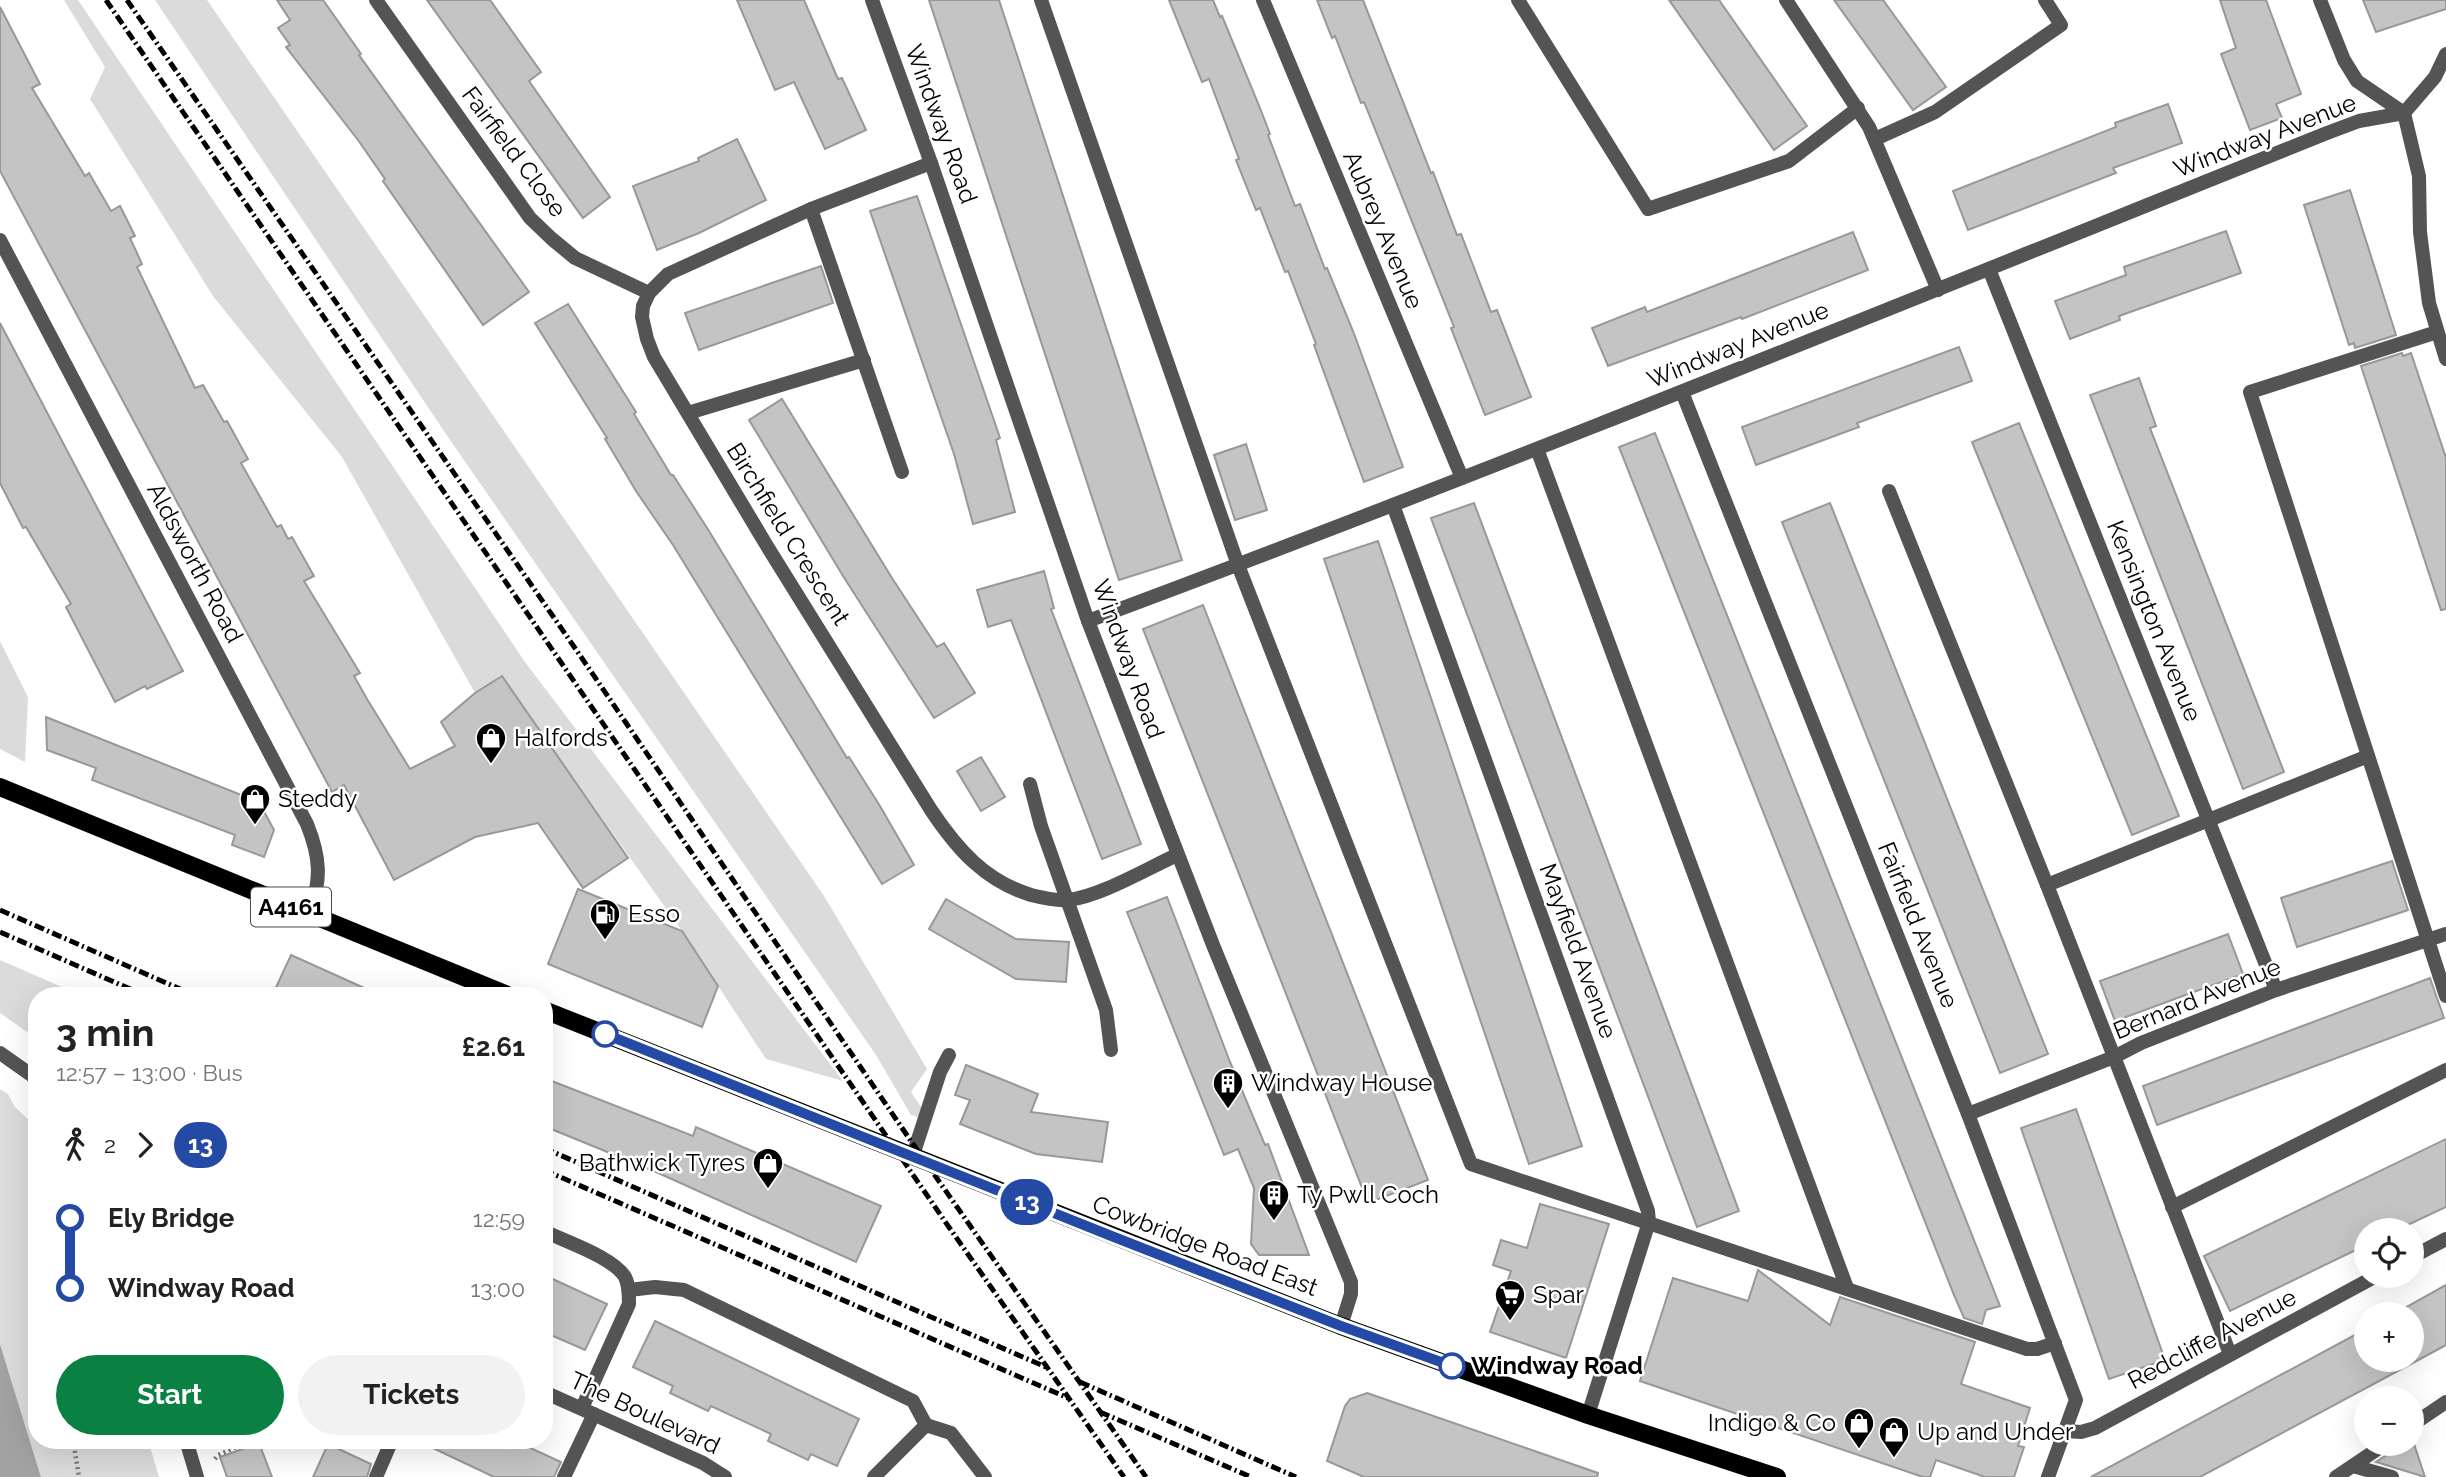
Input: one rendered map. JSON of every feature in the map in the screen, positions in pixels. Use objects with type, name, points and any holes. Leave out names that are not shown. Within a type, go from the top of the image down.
[{"type":"main road","name":"A4161","points":[[0,787],[488,987]]},
{"type":"main road","name":"Cowbridge Road East","points":[[553,1014],[1341,1326],[1588,1415],[1777,1477]]},
{"type":"street","name":"Fairfield Close","points":[[376,0],[530,218],[575,258],[649,293]]},
{"type":"street","name":"Windway Road","points":[[872,0],[931,163],[1088,621],[1177,855],[1351,1282],[1351,1294],[1341,1326]]},
{"type":"street","points":[[1041,0],[1238,565],[1471,1164],[2027,1349],[2037,1349],[2054,1343]]},
{"type":"street","name":"Aubrey Avenue","points":[[1263,0],[1462,478]]},
{"type":"street","points":[[1518,0],[1648,209],[1788,161],[1858,108]]},
{"type":"street","points":[[1786,0],[1858,108],[1875,139],[1938,290]]},
{"type":"street","points":[[1875,139],[1935,112],[2061,25],[2045,0]]},
{"type":"street","points":[[2320,0],[2344,60],[2357,81],[2404,113],[2419,176],[2423,269],[2428,303],[2446,359]]},
{"type":"street","points":[[2404,113],[2435,77],[2446,54]]},
{"type":"street","name":"Windway Avenue","points":[[1088,621],[1682,392],[2359,121],[2404,113]]},
{"type":"street","points":[[649,293],[668,274],[811,209],[931,163]]},
{"type":"street","points":[[811,209],[902,472]]},
{"type":"street","name":"Aldsworth Road","points":[[0,240],[307,824],[319,864],[318,888],[310,914]]},
{"type":"street","name":"Kensington Avenue","points":[[1989,269],[2276,990]]},
{"type":"street","name":"Birchfield Crescent","points":[[649,293],[643,306],[642,317],[654,357],[767,547],[951,841],[993,880],[1017,891],[1068,900],[1092,894],[1177,855]]},
{"type":"street","points":[[2437,332],[2250,392],[2446,996]]},
{"type":"street","points":[[688,414],[864,360]]},
{"type":"street","name":"Fairfield Avenue","points":[[1682,392],[1968,1114],[2076,1400],[2048,1477]]},
{"type":"street","points":[[1537,449],[1847,1288]]},
{"type":"street","points":[[1889,491],[2047,885],[2230,1354]]},
{"type":"street","name":"Mayfield Avenue","points":[[1393,505],[1648,1211],[1649,1222]]},
{"type":"street","points":[[2047,885],[2368,756]]},
{"type":"street","points":[[1030,784],[1041,826],[1106,1010],[1111,1050]]},
{"type":"street","name":"Bernard Avenue","points":[[1968,1114],[2276,990],[2446,934]]},
{"type":"street","points":[[0,1054],[28,1072]]},
{"type":"street","points":[[913,1155],[940,1072],[949,1055]]},
{"type":"street","points":[[2172,1207],[2446,1070]]},
{"type":"street","points":[[1588,1415],[1649,1222]]},
{"type":"street","points":[[553,1235],[616,1265],[626,1279],[629,1290],[629,1304],[564,1477]]},
{"type":"street","points":[[2424,1250],[2446,1238]]},
{"type":"street","points":[[629,1290],[655,1287],[684,1290],[913,1401],[926,1425],[951,1433],[985,1477]]},
{"type":"street","name":"Redcliffe Avenue","points":[[2066,1432],[2095,1428],[2354,1288]]},
{"type":"street","name":"The Boulevard","points":[[553,1396],[703,1463],[725,1477]]},
{"type":"street","points":[[2424,1417],[2446,1402]]},
{"type":"street","points":[[874,1477],[926,1425]]},
{"type":"street","points":[[189,1449],[197,1477]]},
{"type":"street","points":[[376,1477],[388,1449]]},
{"type":"street","points":[[2336,1477],[2368,1456]]},
{"type":"street","points":[[2353,1466],[2392,1477]]},
{"type":"path","points":[[74,1449],[79,1477]]},
{"type":"path","points":[[214,1462],[218,1455],[232,1449]]},
{"type":"shaded area","points":[[64,0],[78,0],[525,662],[843,1081],[766,1059],[682,931],[502,677],[475,693],[342,457],[213,296],[90,99],[105,67]]},
{"type":"shaded area","points":[[155,0],[207,0],[824,896],[927,1069],[911,1092],[931,1121],[911,1115],[876,1055],[448,437]]},
{"type":"shaded area","points":[[0,641],[28,697],[25,762],[0,749]]},
{"type":"shaded area","points":[[0,960],[62,987],[28,987],[28,1033],[0,1013]]},
{"type":"shaded area","points":[[0,1089],[8,1094],[15,1107],[28,1119],[28,1435],[0,1344]]},
{"type":"shaded area","points":[[0,1344],[28,1435],[28,1449],[32,1449],[41,1477],[0,1477]]},
{"type":"shaded area","points":[[32,1449],[151,1449],[159,1477],[41,1477]]},
{"type":"building","points":[[277,0],[323,0],[361,54],[359,55],[529,292],[483,325],[383,181],[385,179],[358,140],[286,47],[290,45],[278,28],[290,20]]},
{"type":"building","points":[[427,0],[490,0],[541,72],[529,81],[610,197],[583,218]]},
{"type":"building","points":[[737,0],[804,0],[838,79],[842,78],[866,130],[825,149],[794,82],[775,90]]},
{"type":"building","points":[[929,0],[999,0],[1182,560],[1119,580]]},
{"type":"building","points":[[1169,0],[1213,0],[1220,17],[1222,16],[1270,134],[1268,135],[1295,206],[1300,204],[1353,331],[1403,467],[1364,482],[1288,271],[1285,272],[1260,208],[1256,210],[1209,79],[1202,82]]},
{"type":"building","points":[[1317,0],[1363,0],[1457,235],[1461,234],[1491,312],[1497,310],[1531,397],[1485,415],[1451,328],[1454,327],[1364,102],[1361,103],[1335,36],[1332,38]]},
{"type":"building","points":[[1669,0],[1719,0],[1807,126],[1774,150]]},
{"type":"building","points":[[1834,0],[1883,0],[1946,87],[1913,110]]},
{"type":"building","points":[[2220,0],[2266,0],[2301,94],[2276,104],[2282,118],[2250,130],[2221,54],[2236,48]]},
{"type":"building","points":[[2363,0],[2446,0],[2446,9],[2376,32]]},
{"type":"building","points":[[0,7],[40,84],[32,88],[85,176],[89,173],[111,211],[120,206],[135,236],[130,238],[142,264],[137,267],[195,388],[203,385],[224,422],[227,421],[248,459],[241,463],[277,527],[281,525],[288,539],[292,537],[314,576],[304,581],[360,673],[354,676],[410,769],[455,746],[441,722],[475,693],[502,676],[628,858],[583,888],[538,823],[475,837],[394,880],[344,785],[332,792],[0,171]]},
{"type":"building","points":[[2168,104],[2182,143],[2113,168],[2116,173],[1968,230],[1953,191],[2116,127],[2115,123]]},
{"type":"building","points":[[737,139],[766,200],[657,250],[633,186],[699,161],[698,158]]},
{"type":"building","points":[[2350,190],[2396,335],[2355,348],[2354,343],[2349,345],[2304,205]]},
{"type":"building","points":[[917,196],[1000,438],[996,440],[1015,512],[973,524],[954,454],[870,211]]},
{"type":"building","points":[[2226,231],[2241,273],[2119,316],[2120,320],[2070,339],[2055,301],[2126,275],[2124,267]]},
{"type":"building","points":[[1853,232],[1868,270],[1742,319],[1741,317],[1608,366],[1592,328],[1645,307],[1647,312]]},
{"type":"building","points":[[821,266],[833,303],[699,350],[685,313]]},
{"type":"building","points":[[568,304],[914,865],[882,884],[673,545],[636,491],[605,439],[607,438],[535,323]]},
{"type":"building","points":[[0,323],[183,671],[147,689],[145,686],[115,702],[66,607],[71,604],[26,527],[23,528],[0,483]]},
{"type":"building","points":[[1959,347],[1972,381],[1857,423],[1859,427],[1756,465],[1742,427]]},
{"type":"building","points":[[2402,353],[2403,356],[2411,353],[2446,458],[2446,609],[2441,610],[2361,366]]},
{"type":"building","points":[[2139,378],[2156,426],[2150,428],[2284,772],[2243,789],[2090,395]]},
{"type":"building","points":[[782,399],[937,647],[944,643],[975,693],[934,718],[843,576],[749,420]]},
{"type":"building","points":[[2019,423],[2179,816],[2132,835],[1972,442]]},
{"type":"building","points":[[1655,433],[2000,1306],[1986,1310],[1982,1324],[1964,1318],[1954,1295],[1619,447]]},
{"type":"building","points":[[1246,444],[1267,510],[1235,520],[1214,455]]},
{"type":"building","points":[[1474,503],[1739,1211],[1697,1227],[1431,518]]},
{"type":"building","points":[[1830,503],[2048,1054],[2000,1073],[1782,522]]},
{"type":"building","points":[[1378,541],[1582,1146],[1529,1164],[1324,559]]},
{"type":"building","points":[[1044,571],[1054,608],[1051,609],[1141,844],[1102,859],[1011,620],[988,627],[977,590]]},
{"type":"building","points":[[1203,605],[1428,1180],[1368,1203],[1143,629]]},
{"type":"building","points":[[46,717],[259,802],[274,830],[264,857],[232,845],[235,835],[92,780],[96,768],[47,750]]},
{"type":"building","points":[[981,757],[1005,797],[981,811],[957,771]]},
{"type":"building","points":[[2392,861],[2408,910],[2297,947],[2281,898]]},
{"type":"building","points":[[578,889],[682,931],[718,986],[702,1027],[548,964]]},
{"type":"building","points":[[1167,897],[1230,1062],[1265,1145],[1268,1144],[1309,1255],[1259,1255],[1251,1244],[1254,1188],[1238,1149],[1224,1155],[1127,912]]},
{"type":"building","points":[[946,899],[1016,939],[1069,942],[1066,982],[1016,979],[929,929]]},
{"type":"building","points":[[2228,934],[2243,974],[2115,1021],[2100,981]]},
{"type":"building","points":[[291,955],[362,987],[276,987]]},
{"type":"building","points":[[2430,978],[2444,1018],[2157,1125],[2143,1086]]},
{"type":"building","points":[[966,1065],[1038,1094],[1031,1112],[1108,1122],[1102,1162],[1036,1154],[960,1124],[970,1100],[955,1095]]},
{"type":"building","name":"Bathwick Tyres","points":[[553,1082],[693,1136],[696,1127],[881,1206],[856,1262],[656,1172],[553,1130]]},
{"type":"building","points":[[2076,1109],[2165,1360],[2109,1379],[2021,1128]]},
{"type":"building","points":[[2446,1139],[2446,1207],[2423,1218],[2354,1218],[2354,1251],[2230,1311],[2204,1256]]},
{"type":"building","points":[[1540,1204],[1609,1224],[1566,1358],[1490,1332],[1511,1271],[1493,1265],[1501,1240],[1527,1248]]},
{"type":"building","points":[[1758,1270],[1830,1325],[1840,1297],[1975,1342],[1961,1384],[2030,1408],[2018,1446],[2024,1447],[2014,1477],[1985,1477],[1936,1460],[1930,1477],[1923,1477],[1640,1381],[1673,1278],[1748,1301]]},
{"type":"building","points":[[553,1279],[607,1304],[585,1350],[553,1336]]},
{"type":"building","points":[[2446,1285],[2446,1345],[2424,1357],[2424,1302],[2416,1302]]},
{"type":"building","points":[[655,1321],[859,1419],[837,1466],[811,1454],[808,1460],[768,1441],[771,1434],[711,1406],[708,1411],[670,1393],[673,1386],[633,1367]]},
{"type":"building","points":[[2354,1335],[2354,1372],[2396,1372],[2370,1386],[2354,1386],[2354,1394],[2200,1477],[2091,1477]]},
{"type":"building","points":[[1367,1393],[1598,1473],[1597,1477],[1364,1477],[1327,1461],[1345,1406],[1350,1399]]},
{"type":"building","points":[[242,1449],[261,1449],[272,1477],[227,1477],[220,1457]]},
{"type":"building","points":[[326,1449],[339,1449],[371,1464],[367,1477],[313,1477]]},
{"type":"building","points":[[435,1449],[533,1449],[561,1462],[554,1477],[494,1477]]},
{"type":"building","points":[[2385,1456],[2418,1456],[2425,1477],[2376,1462]]},
{"type":"railway","points":[[106,0],[944,1220],[1124,1477]]},
{"type":"railway","points":[[127,0],[577,651],[915,1147],[1146,1477]]},
{"type":"railway","points":[[0,910],[175,987]]},
{"type":"railway","points":[[0,932],[125,987]]},
{"type":"railway","points":[[553,1152],[1048,1368]]},
{"type":"railway","points":[[553,1174],[1068,1398]]},
{"type":"railway","points":[[1080,1382],[1296,1477]]},
{"type":"railway","points":[[1100,1412],[1251,1477]]},
{"type":"bus line","name":"13","points":[[605,1034],[1341,1326],[1452,1366]]},
{"type":"place","name":"Halfords","points":[[491,765]]},
{"type":"place","name":"Steddy","points":[[255,826]]},
{"type":"place","name":"Esso","points":[[605,941]]},
{"type":"place","name":"Windway House","points":[[1228,1110]]},
{"type":"place","name":"Bathwick Tyres","points":[[768,1190]]},
{"type":"place","name":"Ty Pwll Coch","points":[[1274,1222]]},
{"type":"place","name":"Spar","points":[[1510,1322]]},
{"type":"place","name":"Windway Road","points":[[1452,1366]]},
{"type":"place","name":"Indigo & Co","points":[[1859,1450]]},
{"type":"place","name":"Up and Under","points":[[1894,1459]]}]
